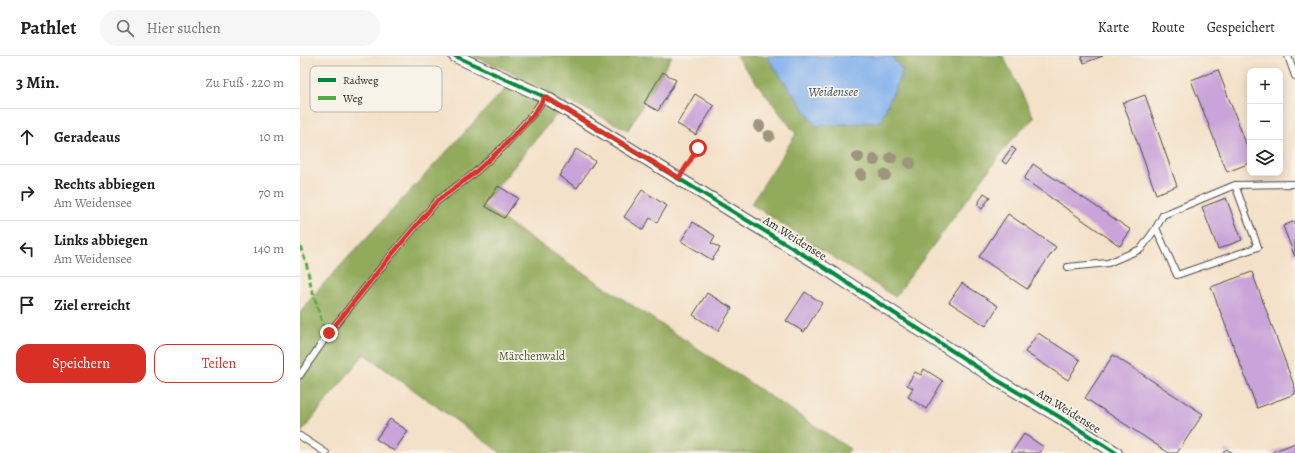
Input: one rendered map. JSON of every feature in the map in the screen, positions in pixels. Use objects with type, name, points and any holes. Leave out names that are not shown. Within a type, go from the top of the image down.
[{"type":"street","name":"Am Weidensee","points":[[455,56],[545,97],[824,267],[997,380],[1058,416],[1116,453]]},
{"type":"lane","points":[[1288,56],[1295,76]]},
{"type":"lane","points":[[300,375],[339,321],[388,259],[437,201],[472,175],[502,148],[534,114],[545,97]]},
{"type":"lane","points":[[1068,267],[1108,264],[1141,249],[1163,215],[1235,185],[1295,184]]},
{"type":"lane","points":[[1156,228],[1177,275],[1258,247],[1235,185]]},
{"type":"lane","points":[[300,436],[326,453]]},
{"type":"path","points":[[679,178],[698,148]]},
{"type":"green space","name":"Märchenwald","points":[[473,56],[672,56],[628,130],[569,101],[550,122],[482,206],[850,449],[847,453],[501,453],[364,354],[300,434],[300,313],[316,292],[518,75]]},
{"type":"green space","points":[[736,56],[766,56],[802,106],[903,71],[892,56],[1003,56],[1034,118],[1008,144],[895,297],[751,204],[796,134]]},
{"type":"water","name":"Weidensee","points":[[766,56],[892,56],[903,71],[880,122],[816,126]]},
{"type":"building","points":[[1081,56],[1103,56],[1084,63]]},
{"type":"building","points":[[1218,70],[1247,146],[1247,164],[1227,172],[1191,80]]},
{"type":"building","points":[[663,72],[676,80],[658,111],[644,103]]},
{"type":"building","points":[[695,94],[714,106],[696,135],[677,124]]},
{"type":"building","points":[[1145,95],[1177,186],[1156,194],[1123,103]]},
{"type":"building","points":[[1012,147],[1016,150],[1006,164],[1002,161]]},
{"type":"building","points":[[576,149],[595,161],[577,188],[559,176]]},
{"type":"building","points":[[1033,164],[1131,230],[1120,246],[1024,179]]},
{"type":"building","points":[[498,186],[518,198],[504,218],[485,206]]},
{"type":"building","points":[[642,190],[667,206],[657,222],[650,218],[643,230],[624,217]]},
{"type":"building","points":[[984,193],[990,197],[982,209],[977,205]]},
{"type":"building","points":[[1226,198],[1242,240],[1218,249],[1202,207]]},
{"type":"building","points":[[1008,214],[1056,247],[1027,289],[979,257]]},
{"type":"building","points":[[1295,221],[1295,257],[1283,226]]},
{"type":"building","points":[[693,222],[715,236],[711,243],[720,248],[712,260],[681,241]]},
{"type":"building","points":[[1252,272],[1295,388],[1295,394],[1257,408],[1211,287]]},
{"type":"building","points":[[962,283],[998,306],[986,326],[949,302]]},
{"type":"building","points":[[805,292],[822,303],[804,332],[786,321]]},
{"type":"building","points":[[707,293],[732,308],[718,331],[693,315]]},
{"type":"building","points":[[1038,333],[1080,360],[1068,380],[1025,352]]},
{"type":"building","points":[[1113,355],[1203,414],[1177,453],[1169,453],[1085,398]]},
{"type":"building","points":[[924,369],[943,381],[926,409],[908,397],[913,388],[907,385],[915,372],[921,375]]},
{"type":"building","points":[[390,419],[408,431],[394,451],[376,439]]},
{"type":"building","points":[[1024,434],[1044,447],[1040,453],[1011,453]]},
{"type":"building","points":[[1295,443],[1295,453],[1270,453]]},
{"type":"building","points":[[1226,449],[1233,453],[1223,453]]},
{"type":"marked path","points":[[300,246],[306,262],[311,286],[324,329],[329,333]]},
{"type":"cycle path","points":[[455,56],[545,97],[817,263],[997,380],[1058,416],[1116,453]]},
{"type":"route","points":[[329,333],[437,201],[472,175],[502,148],[534,114],[545,97],[679,178],[698,148]]}]
